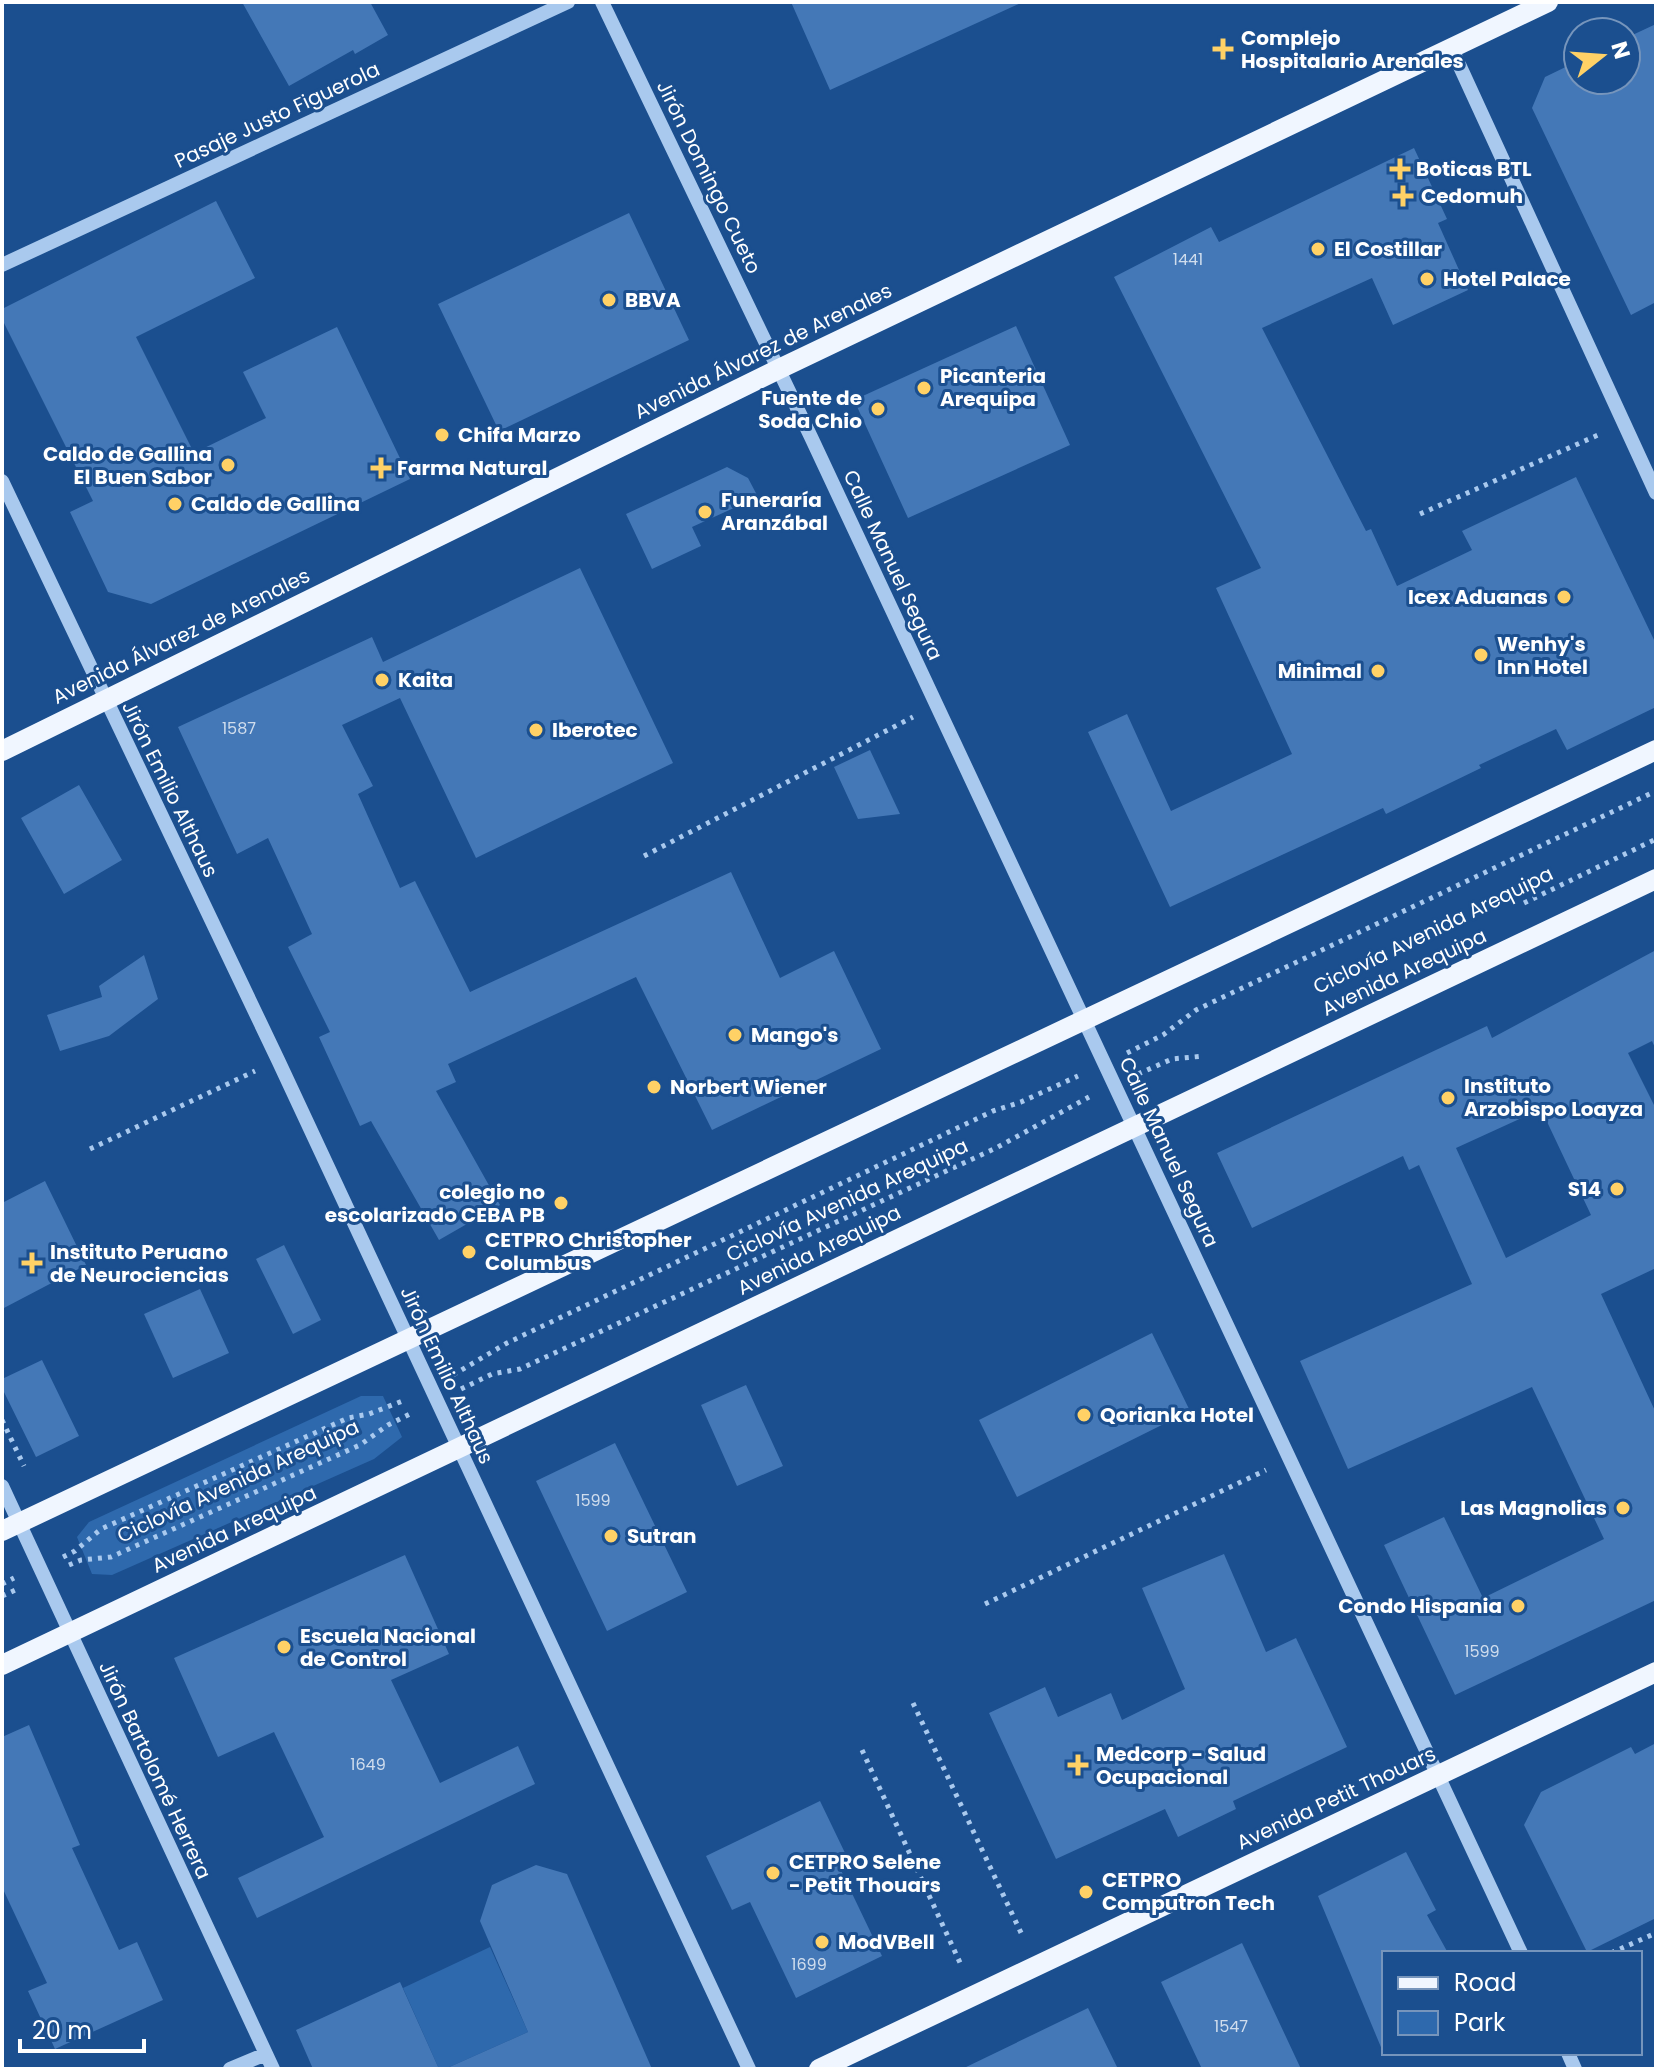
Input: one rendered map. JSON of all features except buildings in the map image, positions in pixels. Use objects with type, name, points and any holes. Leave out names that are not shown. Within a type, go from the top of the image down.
[{"type":"main road","name":"Avenida Álvarez de Arenales","points":[[2,751],[779,369],[1548,2]]},
{"type":"main road","points":[[11,1527],[1656,750]]},
{"type":"main road","name":"Avenida Arequipa","points":[[2,1665],[1656,879]]},
{"type":"main road","name":"Avenida Petit Thouars","points":[[819,2069],[1656,1672]]},
{"type":"street","name":"Pasaje Justo Figuerola","points":[[2,265],[568,2]]},
{"type":"street","name":"Jirón Domingo Cueto","points":[[602,2],[779,369]]},
{"type":"street","points":[[1451,47],[1656,493]]},
{"type":"street","name":"Calle Manuel Segura","points":[[779,369],[1520,1951]]},
{"type":"street","name":"Jirón Emilio Althaus","points":[[2,481],[278,1060],[749,2069]]},
{"type":"street","name":"Jirón Bartolomé Herrera","points":[[2,1486],[11,1527],[41,1572],[273,2069]]},
{"type":"street","points":[[230,2069],[266,2054]]},
{"type":"path","points":[[1420,514],[1624,423]]},
{"type":"path","points":[[644,856],[936,705]]},
{"type":"path","points":[[2,1584],[41,1572],[75,1551],[101,1529],[348,1418],[394,1405],[507,1343],[993,1111],[1021,1102],[1105,1064],[1163,1035],[1196,1010],[1656,791]]},
{"type":"path","name":"Ciclovía Avenida Arequipa","points":[[1512,909],[1656,839]]},
{"type":"path","name":"Ciclovía Avenida Arequipa","points":[[2,1596],[41,1572],[81,1560],[111,1557],[360,1445],[388,1425],[492,1374],[520,1369],[996,1148],[1070,1105],[1172,1059],[1202,1057],[1214,1052]]},
{"type":"path","points":[[90,1149],[278,1060]]},
{"type":"path","points":[[985,1604],[1290,1459]]},
{"type":"path","points":[[913,1703],[1036,1966]]},
{"type":"path","points":[[862,1750],[976,1995]]},
{"type":"path","points":[[1616,1951],[1656,1933]]},
{"type":"green space","points":[[361,1396],[383,1396],[402,1437],[374,1459],[112,1575],[92,1574],[77,1537],[89,1522]]},
{"type":"green space","points":[[490,1947],[528,2032],[439,2069],[403,1988]]},
{"type":"place","name":"Complejo Hospitalario Arenales","points":[[1223,49]]},
{"type":"place","name":"Boticas BTL","points":[[1400,169]]},
{"type":"place","name":"Cedomuh","points":[[1403,196]]},
{"type":"place","name":"El Costillar","points":[[1318,249]]},
{"type":"place","name":"Hotel Palace","points":[[1427,279]]},
{"type":"place","name":"BBVA","points":[[609,300]]},
{"type":"place","name":"Picanteria Arequipa","points":[[924,388]]},
{"type":"place","name":"Fuente de Soda Chio","points":[[878,409]]},
{"type":"place","name":"Chifa Marzo","points":[[442,435]]},
{"type":"place","name":"Caldo de Gallina El Buen Sabor","points":[[228,465]]},
{"type":"place","name":"Farma Natural","points":[[381,468]]},
{"type":"place","name":"Caldo de Gallina","points":[[175,504]]},
{"type":"place","name":"Funeraría Aranzábal","points":[[705,512]]},
{"type":"place","name":"Icex Aduanas","points":[[1564,597]]},
{"type":"place","name":"Wenhy's Inn Hotel","points":[[1481,655]]},
{"type":"place","name":"Minimal","points":[[1378,671]]},
{"type":"place","name":"Kaita","points":[[382,680]]},
{"type":"place","name":"Iberotec","points":[[536,730]]},
{"type":"place","name":"Mango's","points":[[735,1035]]},
{"type":"place","name":"Norbert Wiener","points":[[654,1087]]},
{"type":"place","name":"Instituto Arzobispo Loayza","points":[[1448,1098]]},
{"type":"place","name":"S14","points":[[1617,1189]]},
{"type":"place","name":"colegio no escolarizado CEBA PB","points":[[561,1203]]},
{"type":"place","name":"CETPRO Christopher Columbus","points":[[469,1252]]},
{"type":"place","name":"Instituto Peruano de Neurociencias","points":[[32,1263]]},
{"type":"place","name":"Qorianka Hotel","points":[[1084,1415]]},
{"type":"place","name":"Las Magnolias","points":[[1623,1508]]},
{"type":"place","name":"Sutran","points":[[611,1536]]},
{"type":"place","name":"Condo Hispania","points":[[1518,1606]]},
{"type":"place","name":"Escuela Nacional de Control","points":[[284,1647]]},
{"type":"place","name":"Medcorp - Salud Ocupacional","points":[[1078,1765]]},
{"type":"place","name":"CETPRO Selene - Petit Thouars","points":[[773,1873]]},
{"type":"place","name":"CETPRO Computron Tech","points":[[1086,1892]]},
{"type":"place","name":"ModVBell","points":[[822,1942]]}]
